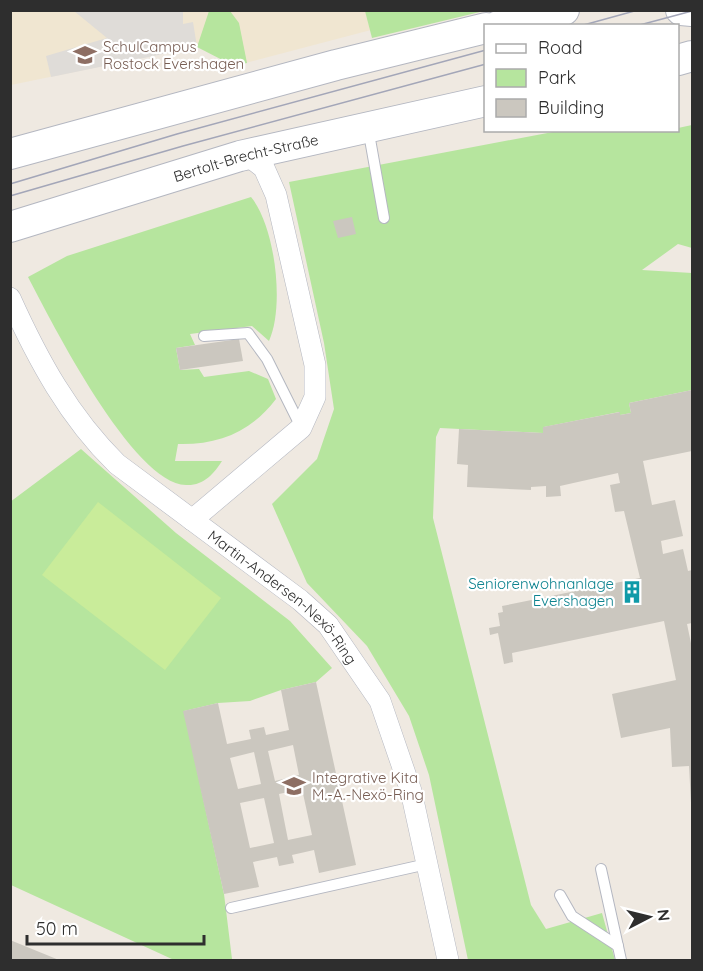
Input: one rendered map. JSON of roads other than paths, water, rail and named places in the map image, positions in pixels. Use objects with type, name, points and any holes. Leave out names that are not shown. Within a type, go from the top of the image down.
[{"type":"main road","points":[[506,24],[564,10]]},
{"type":"main road","points":[[681,10],[693,12]]},
{"type":"main road","points":[[21,155],[336,65],[484,28]]},
{"type":"main road","name":"Bertolt-Brecht-Straße","points":[[10,227],[240,156],[484,101]]},
{"type":"street","points":[[192,520],[301,428],[315,397],[315,364],[273,187],[264,168],[256,161],[240,156]]},
{"type":"street","name":"Martin-Andersen-Nexö-Ring","points":[[10,298],[31,345],[60,395],[92,440],[117,464],[300,600],[328,625],[355,661],[380,701],[397,745],[411,791],[448,960]]},
{"type":"lane","points":[[368,128],[384,218]]},
{"type":"lane","points":[[204,336],[248,333],[267,359],[301,428]]},
{"type":"lane","points":[[231,908],[427,864]]},
{"type":"lane","points":[[601,869],[621,960]]},
{"type":"lane","points":[[560,895],[572,916],[618,946]]},
{"type":"tram line","points":[[587,24],[638,10]]},
{"type":"tram line","points":[[643,24],[692,11]]},
{"type":"tram line","points":[[10,184],[177,134],[484,51]]},
{"type":"tram line","points":[[10,196],[183,146],[484,65]]},
{"type":"place","name":"SchulCampus Rostock Evershagen","points":[[85,55]]},
{"type":"place","name":"Seniorenwohnanlage Evershagen","points":[[632,592]]},
{"type":"place","name":"Integrative Kita M.-A.-Nexö-Ring","points":[[294,786]]}]
